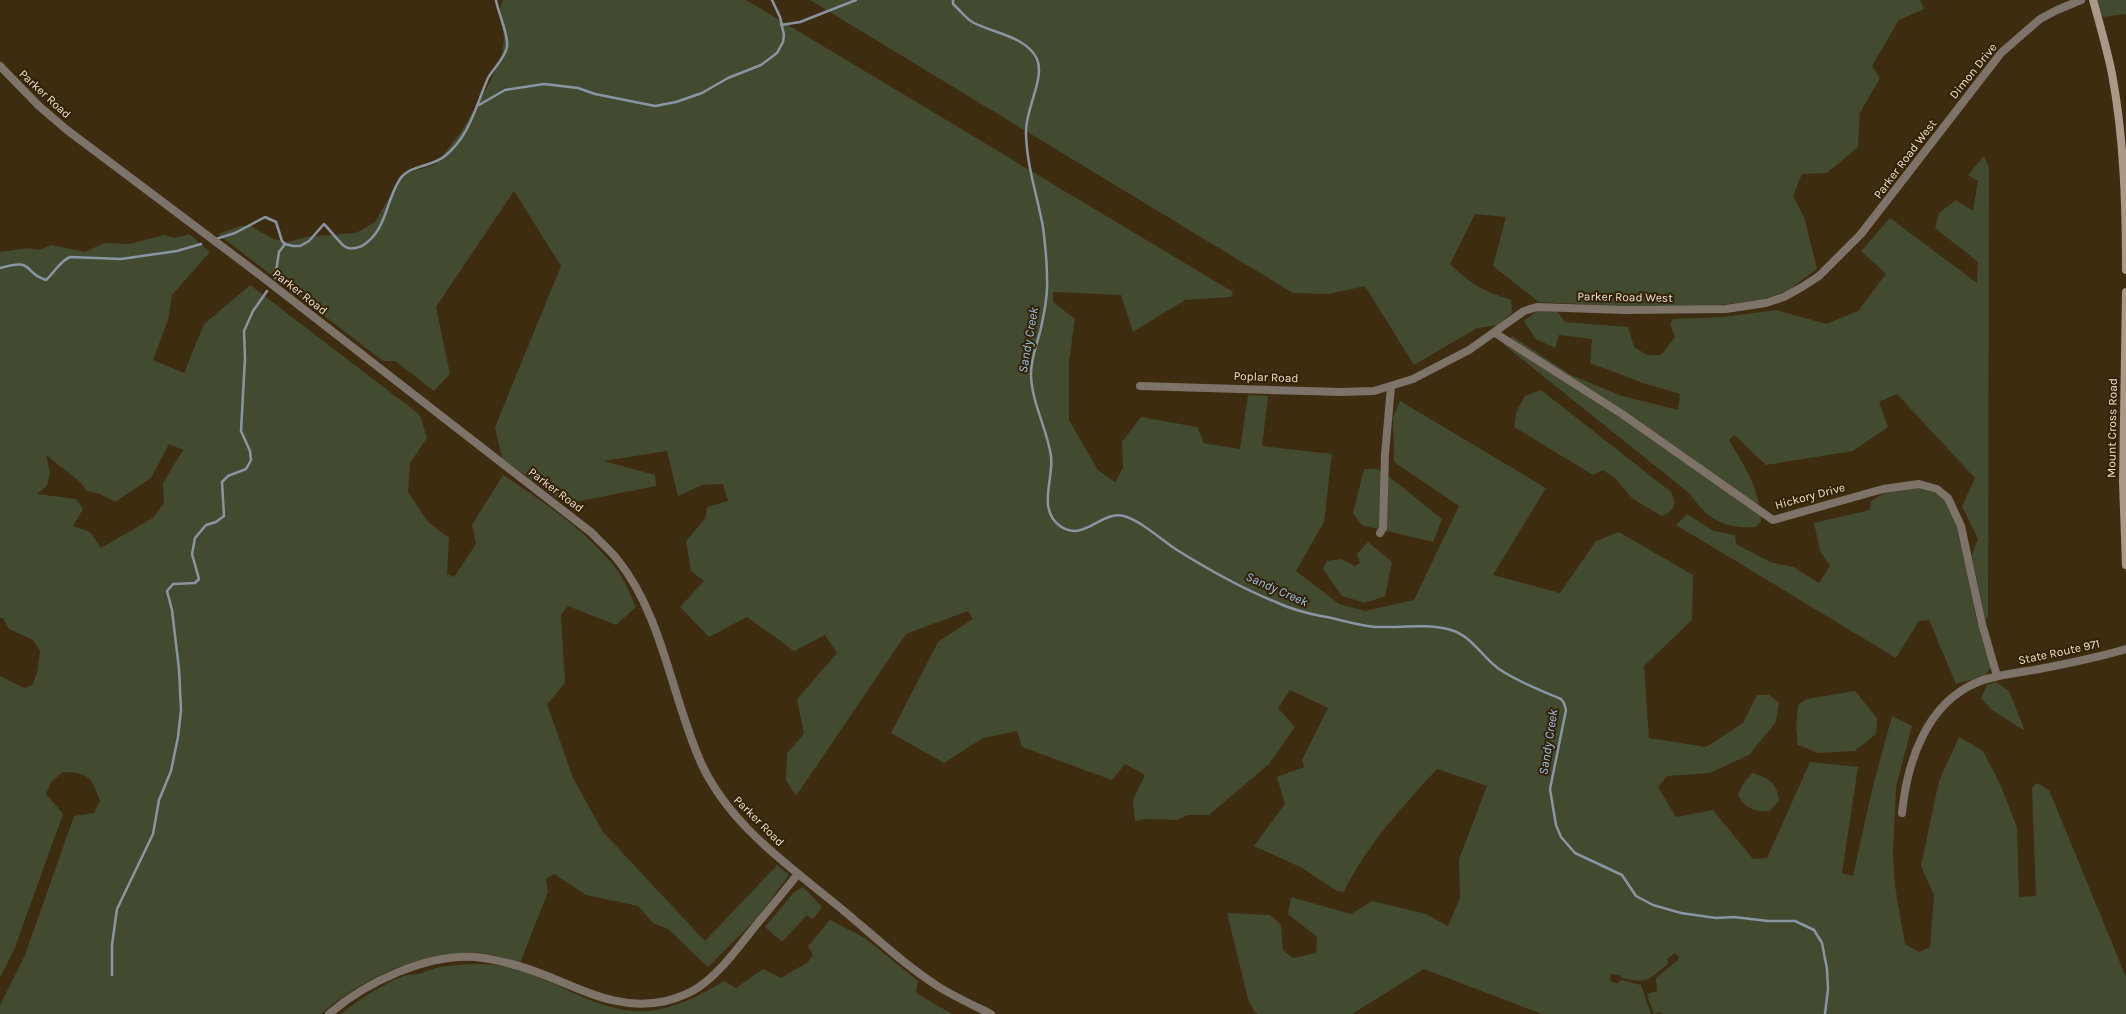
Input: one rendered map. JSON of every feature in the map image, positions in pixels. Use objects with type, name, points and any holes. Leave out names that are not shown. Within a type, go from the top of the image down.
[{"type":"main road","points":[[2093,0],[2112,76],[2120,136],[2124,174],[2126,270]]},
{"type":"main road","name":"Mount Cross Road","points":[[2126,292],[2126,565]]},
{"type":"street","name":"Dimon Drive","points":[[1948,123],[2001,53],[2040,19],[2081,0]]},
{"type":"street","name":"Parker Road","points":[[0,66],[39,106],[67,130],[234,255],[569,514],[609,550],[630,578],[649,618],[668,666],[687,724],[710,781],[731,812],[750,832],[798,874],[920,974],[956,996],[991,1014]]},
{"type":"street","name":"Parker Road West","points":[[1391,387],[1413,379],[1469,350],[1524,311],[1541,306],[1624,310],[1726,309],[1766,303],[1784,297],[1819,276],[1861,234],[1948,123]]},
{"type":"street","name":"Hickory Drive","points":[[1495,333],[1622,414],[1774,520],[1884,489],[1919,484],[1937,489],[1948,498],[1961,526],[1982,624],[1997,676]]},
{"type":"street","name":"Poplar Road","points":[[1140,386],[1341,392],[1374,391],[1391,387]]},
{"type":"street","points":[[1380,533],[1383,528],[1385,454],[1391,387]]},
{"type":"street","name":"State Route 971","points":[[1902,813],[1910,769],[1918,744],[1933,719],[1943,707],[1967,688],[1978,682],[1997,676],[2094,658],[2126,649]]},
{"type":"street","points":[[329,1014],[368,987],[386,977],[435,962],[474,957],[512,964],[552,978],[599,999],[627,1006],[641,1007],[680,997],[698,987],[720,968],[798,874]]},
{"type":"green space","points":[[503,0],[746,0],[1233,292],[1231,297],[1185,300],[1133,332],[1121,295],[1053,292],[1053,302],[1075,319],[1069,361],[1069,420],[1098,470],[1115,482],[1123,468],[1122,442],[1141,417],[1197,427],[1204,443],[1240,449],[1248,395],[1268,396],[1262,446],[1332,454],[1324,522],[1296,571],[1339,604],[1365,611],[1414,600],[1459,506],[1394,462],[1393,417],[1400,401],[1546,488],[1493,575],[1560,593],[1596,541],[1619,532],[1693,575],[1692,620],[1644,666],[1649,738],[1706,747],[1743,723],[1757,695],[1770,695],[1779,703],[1776,722],[1749,755],[1710,773],[1667,776],[1658,787],[1676,817],[1713,810],[1753,859],[1767,858],[1810,762],[1858,767],[1842,873],[1853,876],[1872,790],[1892,716],[1912,726],[1896,787],[1893,853],[1895,886],[1905,944],[1919,952],[1930,947],[1934,895],[1921,866],[1939,781],[1959,737],[1983,751],[2000,784],[2017,827],[2019,897],[2036,896],[2032,788],[2037,783],[2049,790],[2126,977],[2126,1014],[1663,1014],[1660,1012],[1654,1014],[1647,994],[1657,991],[1656,978],[1678,960],[1679,957],[1675,953],[1667,959],[1668,964],[1648,979],[1638,981],[1622,978],[1620,975],[1611,974],[1610,976],[1611,982],[1618,983],[1621,980],[1641,985],[1651,1014],[1542,1014],[1424,969],[1352,1014],[1258,1014],[1254,1011],[1248,999],[1227,913],[1270,915],[1281,925],[1283,950],[1293,958],[1316,953],[1317,937],[1288,914],[1291,897],[1351,914],[1372,901],[1426,914],[1448,926],[1460,898],[1459,859],[1487,786],[1437,769],[1398,812],[1374,843],[1353,875],[1344,892],[1337,891],[1302,868],[1254,846],[1285,804],[1277,777],[1304,767],[1302,760],[1328,708],[1290,690],[1278,708],[1295,727],[1269,764],[1209,815],[1188,815],[1177,820],[1145,819],[1135,821],[1133,800],[1145,775],[1125,764],[1112,780],[1022,747],[1017,731],[983,738],[944,763],[891,733],[938,642],[973,619],[968,611],[906,634],[796,796],[786,780],[787,753],[804,734],[797,699],[837,653],[825,635],[794,651],[747,617],[709,637],[680,607],[704,581],[691,571],[686,541],[705,519],[707,507],[728,501],[723,484],[702,485],[678,496],[667,451],[604,461],[655,475],[656,486],[565,504],[502,458],[495,427],[561,266],[514,191],[436,307],[450,374],[434,391],[395,361],[383,361],[218,234],[240,226],[251,226],[273,239],[288,242],[306,237],[356,233],[375,222],[402,175],[436,164],[461,132],[490,82],[502,55],[504,37],[499,11]]},
{"type":"green space","points":[[810,0],[1920,0],[1924,9],[1899,20],[1872,66],[1880,78],[1860,113],[1858,147],[1827,173],[1802,174],[1793,196],[1804,217],[1817,269],[1787,291],[1761,300],[1719,305],[1616,306],[1539,302],[1493,266],[1506,217],[1475,214],[1450,264],[1464,277],[1478,286],[1511,300],[1512,313],[1498,325],[1477,328],[1414,365],[1365,286],[1329,294],[1293,293]]},
{"type":"green space","points":[[2096,0],[2126,0],[2126,14],[2102,17]]},
{"type":"green space","points":[[1984,156],[1989,167],[1988,618],[1985,619],[1972,555],[1978,539],[1962,506],[1975,478],[1897,394],[1879,402],[1888,427],[1853,451],[1766,465],[1734,435],[1729,440],[1751,479],[1758,498],[1761,521],[1756,527],[1734,526],[1725,524],[1710,516],[1689,493],[1503,344],[1512,336],[1571,375],[1622,396],[1678,410],[1680,394],[1643,383],[1590,363],[1592,339],[1559,335],[1555,348],[1536,339],[1524,321],[1538,310],[1557,311],[1565,322],[1628,327],[1634,347],[1647,355],[1661,355],[1675,337],[1670,324],[1673,319],[1723,317],[1776,310],[1826,324],[1858,311],[1886,274],[1861,251],[1890,218],[1977,283],[1978,262],[1935,228],[1939,213],[1956,200],[1973,211],[1978,181],[1968,175]]},
{"type":"green space","points":[[189,234],[210,252],[172,295],[168,320],[153,360],[184,373],[204,324],[250,285],[420,415],[427,438],[410,463],[408,492],[428,522],[449,538],[447,574],[454,577],[476,544],[472,525],[503,475],[579,530],[606,556],[618,571],[636,607],[616,625],[568,606],[561,615],[565,683],[547,704],[573,778],[603,832],[705,941],[777,865],[789,875],[756,919],[708,967],[668,929],[653,923],[638,906],[586,895],[554,874],[546,879],[548,892],[520,963],[481,953],[459,953],[416,961],[395,968],[356,988],[321,1014],[0,1014],[0,1005],[25,955],[74,816],[94,813],[100,801],[94,786],[84,775],[63,772],[51,782],[46,794],[63,814],[14,950],[0,978],[0,676],[24,688],[32,685],[37,673],[40,651],[33,640],[9,629],[3,618],[0,618],[0,252],[28,248],[38,250],[52,245],[85,252],[104,243],[129,244],[164,235],[175,238]],"holes":[[[169,444],[183,450],[163,483],[164,503],[153,518],[101,548],[90,532],[73,526],[83,509],[76,499],[37,494],[47,486],[50,473],[46,455],[79,481],[87,491],[100,494],[115,502],[151,478]]]},
{"type":"green space","points":[[1541,390],[1671,492],[1674,504],[1671,510],[1661,516],[1632,498],[1615,478],[1603,470],[1593,475],[1514,427],[1516,412],[1525,396]]},
{"type":"green space","points":[[1364,469],[1377,469],[1391,478],[1442,519],[1433,542],[1362,525],[1353,513]]},
{"type":"green space","points":[[1916,486],[1938,494],[1949,503],[1958,524],[1977,623],[1991,667],[1985,676],[1956,684],[1929,620],[1919,621],[1896,658],[1676,525],[1687,514],[1714,531],[1735,535],[1736,544],[1770,562],[1793,567],[1819,583],[1830,566],[1820,551],[1814,523],[1870,510],[1871,501],[1882,494]]},
{"type":"green space","points":[[1368,542],[1392,562],[1385,596],[1365,603],[1342,596],[1323,569],[1327,561],[1341,559],[1355,566],[1360,563],[1357,554]]},
{"type":"green space","points":[[1996,682],[2009,691],[2025,731],[1992,710],[1981,698],[1987,685]]},
{"type":"green space","points":[[1855,691],[1877,718],[1876,734],[1855,751],[1818,753],[1798,745],[1796,727],[1798,705],[1806,699]]},
{"type":"green space","points":[[1753,773],[1767,779],[1776,789],[1779,800],[1770,811],[1755,810],[1747,806],[1740,799],[1738,794],[1744,782]]},
{"type":"green space","points":[[803,887],[822,907],[813,919],[807,915],[782,942],[765,927],[794,892]]},
{"type":"green space","points":[[830,920],[865,938],[918,981],[916,993],[952,1014],[341,1014],[371,993],[403,976],[418,974],[438,968],[471,964],[490,964],[510,967],[598,1003],[614,1008],[631,1011],[658,1010],[688,1000],[724,981],[736,988],[763,969],[781,978],[808,962],[813,955],[808,946]]},
{"type":"waterway","points":[[216,239],[235,233],[265,217],[276,222],[282,241],[285,244],[293,246],[300,246],[309,241],[324,224],[340,242],[348,248],[360,247],[370,240],[381,224],[395,188],[404,174],[415,168],[440,160],[454,148],[466,130],[488,78],[506,52],[507,42],[505,30],[496,0]]},
{"type":"waterway","points":[[479,105],[505,90],[544,84],[578,88],[595,94],[655,106],[676,102],[702,93],[728,78],[761,65],[777,53],[783,42],[784,35],[780,17],[772,0]]},
{"type":"waterway","name":"Sandy Creek","points":[[781,25],[800,22],[856,0]]},
{"type":"waterway","name":"Sandy Creek","points":[[953,0],[953,4],[971,21],[982,27],[1009,36],[1026,46],[1037,59],[1039,67],[1039,75],[1027,122],[1026,143],[1043,227],[1047,289],[1041,329],[1032,360],[1031,373],[1036,405],[1051,456],[1048,502],[1049,511],[1053,519],[1060,526],[1069,530],[1077,531],[1085,529],[1108,517],[1116,515],[1124,516],[1138,522],[1177,550],[1214,572],[1252,592],[1289,608],[1310,614],[1377,627],[1414,626],[1442,628],[1451,630],[1465,637],[1493,664],[1506,674],[1561,699],[1564,703],[1566,710],[1550,789],[1556,825],[1561,837],[1575,853],[1622,875],[1636,896],[1653,905],[1681,913],[1716,918],[1734,917],[1768,921],[1795,921],[1814,930],[1822,943],[1827,969],[1828,989],[1825,1014]]},
{"type":"waterway","points":[[0,268],[12,265],[24,265],[38,277],[46,280],[60,264],[70,257],[121,259],[177,251],[201,244]]},
{"type":"waterway","points":[[275,278],[279,252],[285,244]]},
{"type":"waterway","points":[[112,975],[112,945],[117,909],[153,834],[159,800],[171,771],[178,737],[181,710],[179,669],[172,610],[167,591],[173,584],[195,583],[199,579],[192,554],[195,538],[206,525],[216,522],[224,516],[222,482],[228,476],[246,469],[251,460],[250,451],[241,431],[245,358],[244,331],[253,311],[267,291]]}]
